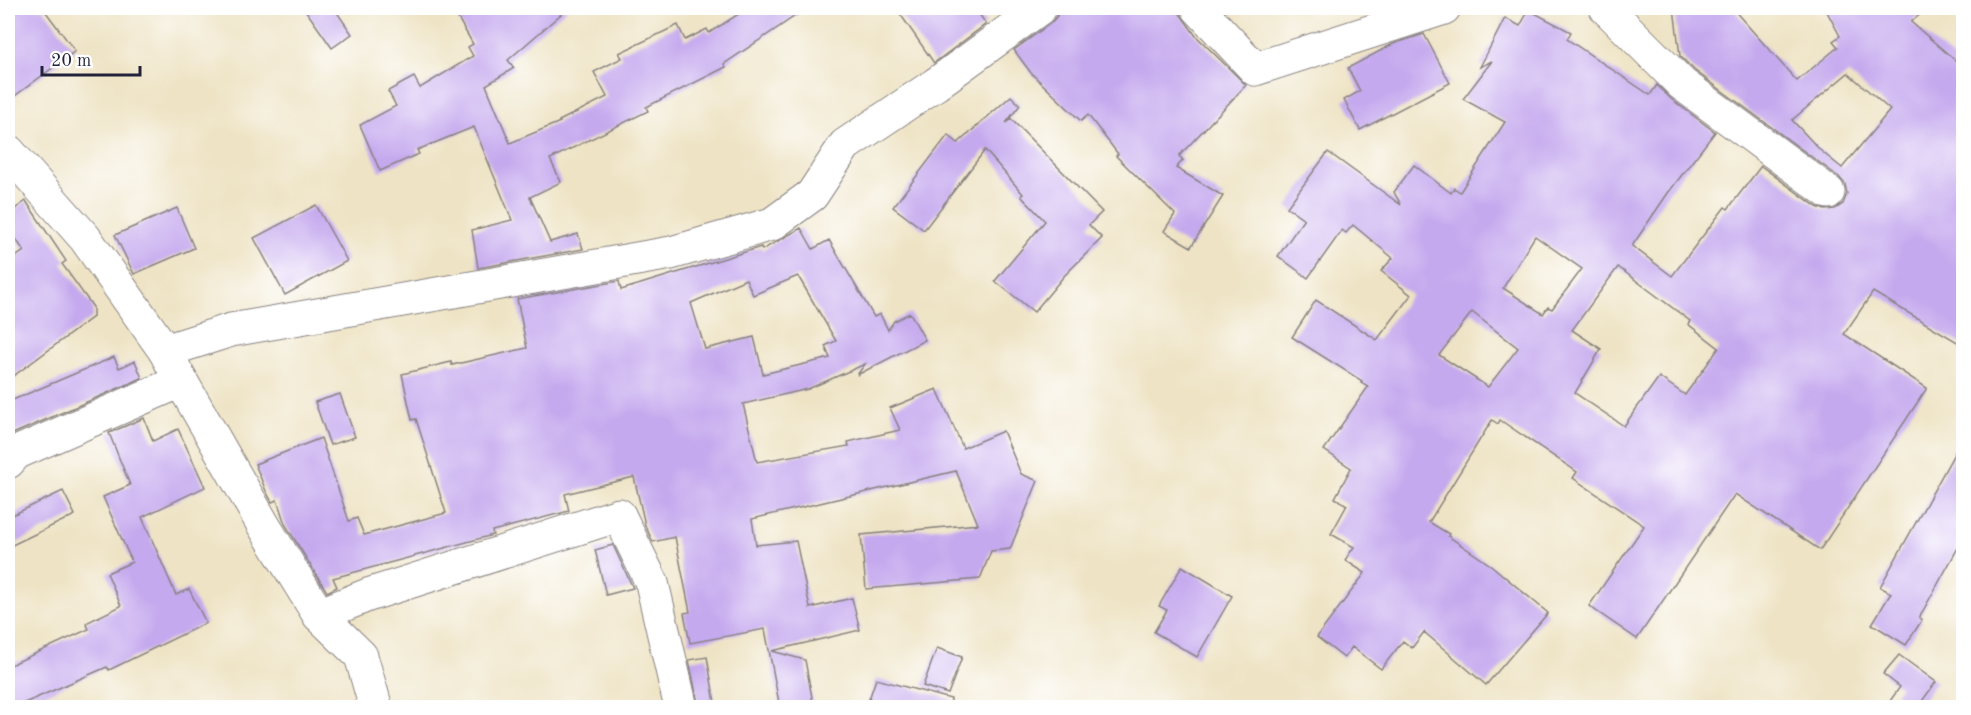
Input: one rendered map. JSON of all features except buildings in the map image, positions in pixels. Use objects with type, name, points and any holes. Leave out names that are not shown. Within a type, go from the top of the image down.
[{"type":"street","points":[[165,351],[231,330],[671,253],[772,224],[812,195],[845,145],[936,84],[1040,8]]},
{"type":"street","points":[[1198,8],[1255,69],[1444,8]]},
{"type":"street","points":[[1606,8],[1682,84],[1828,192]]},
{"type":"street","points":[[8,151],[85,238],[165,351],[264,526],[319,615],[361,656],[376,708]]},
{"type":"street","points":[[8,462],[16,453],[181,381]]},
{"type":"street","points":[[319,615],[368,595],[619,515],[652,582],[681,708]]}]
